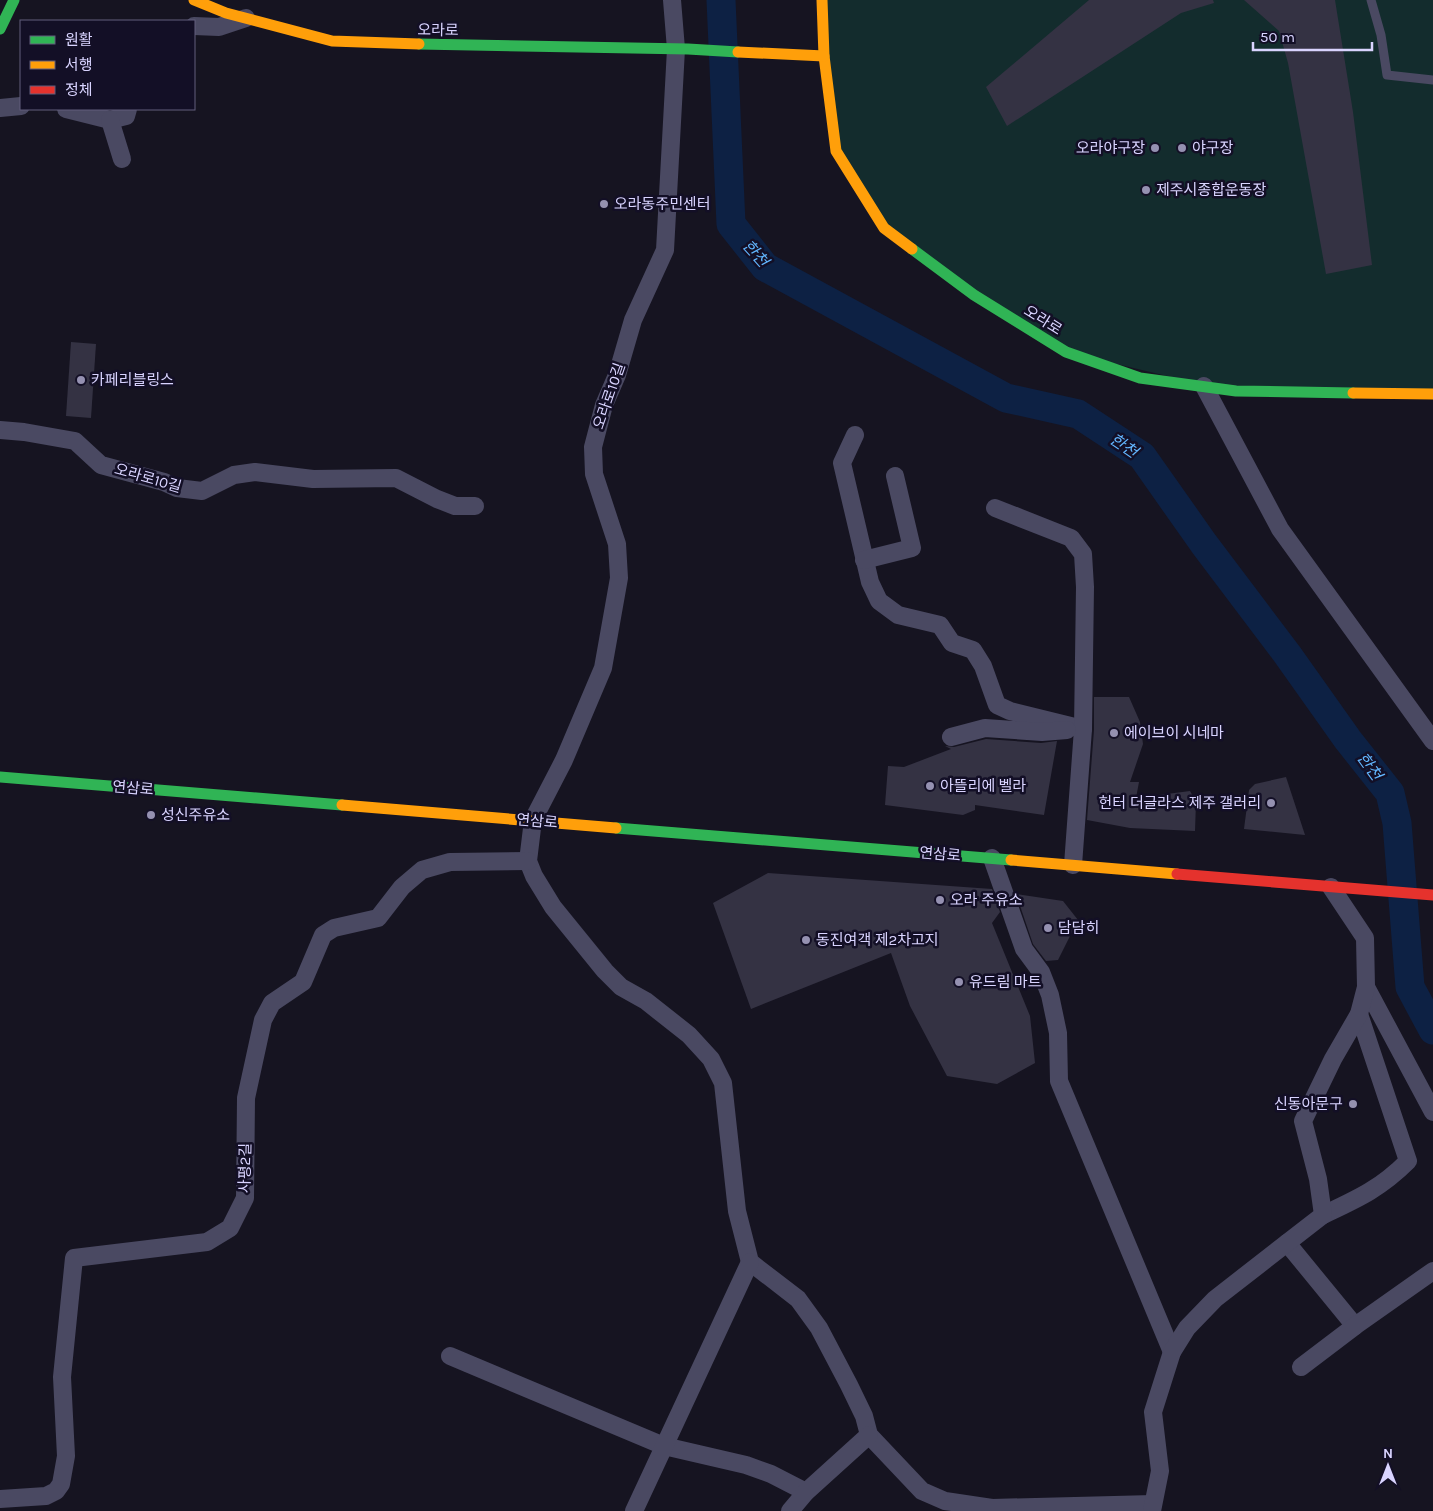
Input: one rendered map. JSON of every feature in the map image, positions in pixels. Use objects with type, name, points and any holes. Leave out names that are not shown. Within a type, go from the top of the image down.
[{"type":"main road","points":[[0,29],[14,0]]},
{"type":"main road","name":"오라로","points":[[194,0],[226,13],[332,41],[392,44],[682,49],[824,56]]},
{"type":"main road","name":"오라로","points":[[822,0],[824,56],[836,152],[884,228],[974,295],[1066,352],[1140,378],[1236,391],[1433,394]]},
{"type":"main road","name":"연삼로","points":[[0,777],[1433,895]]},
{"type":"street","name":"오라로10길","points":[[533,820],[564,760],[603,668],[619,578],[617,544],[594,474],[593,447],[604,405],[617,375],[633,320],[665,250],[682,49],[672,0]]},
{"type":"street","points":[[195,26],[219,27],[246,18]]},
{"type":"street","points":[[0,108],[20,106]]},
{"type":"street","points":[[70,110],[110,120],[126,116],[128,110]]},
{"type":"street","points":[[110,120],[122,159]]},
{"type":"street","points":[[1204,386],[1280,529],[1433,741]]},
{"type":"street","name":"오라로10길","points":[[0,430],[24,432],[75,441],[101,465],[164,482],[177,488],[202,491],[234,474],[255,472],[313,479],[396,478],[456,506],[475,506]]},
{"type":"street","points":[[855,435],[842,463],[864,560],[870,582],[879,601],[898,615],[940,625],[952,643],[973,650],[983,666],[997,706],[1083,729]]},
{"type":"street","points":[[864,560],[912,548],[895,476]]},
{"type":"street","points":[[995,508],[1071,538],[1083,554],[1085,587],[1083,729],[1073,865]]},
{"type":"street","points":[[951,737],[985,728],[1042,732],[1083,729]]},
{"type":"street","points":[[533,820],[528,861],[534,876],[553,907],[605,971],[621,987],[646,1001],[689,1035],[711,1059],[723,1083],[738,1212],[750,1262],[634,1511]]},
{"type":"street","points":[[992,858],[1024,949],[1041,972],[1050,995],[1058,1033],[1059,1081],[1172,1352]]},
{"type":"street","name":"사평2길","points":[[0,1499],[46,1496],[56,1491],[61,1484],[66,1456],[62,1377],[74,1258],[207,1242],[230,1228],[245,1198],[246,1098],[263,1020],[272,1003],[304,982],[324,935],[334,928],[378,918],[402,887],[422,870],[450,862],[528,861]]},
{"type":"street","points":[[1323,1216],[1318,1179],[1303,1121],[1333,1059],[1359,1014],[1366,987],[1365,938],[1331,887]]},
{"type":"street","points":[[1366,987],[1433,1112]]},
{"type":"street","points":[[750,1262],[798,1299],[819,1328],[860,1408],[869,1435],[922,1491],[945,1501],[992,1508],[1153,1508],[1160,1471],[1153,1412],[1172,1352],[1187,1328],[1215,1299],[1287,1243],[1323,1216],[1362,1197],[1390,1179],[1408,1161],[1359,1014]]},
{"type":"street","points":[[1287,1243],[1355,1326]]},
{"type":"street","points":[[1301,1368],[1355,1326],[1433,1271]]},
{"type":"street","points":[[450,1356],[664,1446],[746,1465],[771,1474],[806,1492]]},
{"type":"street","points":[[790,1511],[806,1492],[869,1435]]},
{"type":"lane","points":[[1371,0],[1381,36],[1387,76],[1433,80]]},
{"type":"green space","name":"제주시종합운동장","points":[[823,0],[1433,0],[1433,392],[1222,389],[1066,352],[884,228],[836,151]]},
{"type":"building","points":[[1089,0],[1213,0],[1214,3],[1181,13],[1007,126],[986,87]]},
{"type":"building","points":[[1244,0],[1335,0],[1353,112],[1372,265],[1326,274],[1288,63],[1279,31]]},
{"type":"building","name":"카페리블링스","points":[[71,342],[96,344],[91,418],[66,416]]},
{"type":"building","points":[[1094,697],[1129,697],[1140,722],[1143,744],[1130,782],[1139,782],[1136,798],[1190,791],[1196,802],[1195,831],[1130,828],[1087,820],[1094,730]]},
{"type":"building","points":[[986,739],[1041,743],[1057,741],[1044,815],[975,805],[975,810],[963,815],[885,805],[888,766],[904,767],[951,749],[945,746],[954,747]]},
{"type":"building","name":"헌터 더글라스 제주 갤러리","points":[[1286,777],[1305,835],[1244,829],[1249,790],[1255,784]]},
{"type":"building","points":[[768,873],[992,889],[1000,912],[992,923],[1030,1016],[1035,1063],[997,1084],[947,1076],[910,1006],[891,953],[751,1009],[713,903]]},
{"type":"building","name":"담담히","points":[[1016,894],[1063,901],[1078,920],[1058,960],[1046,961],[1033,944]]},
{"type":"waterway","name":"한천","points":[[721,0],[731,224],[765,267],[1006,398],[1078,414],[1142,456],[1348,740],[1390,793],[1397,823],[1410,987],[1433,1030]]},
{"type":"traffic: fast","points":[[0,29],[14,0]]},
{"type":"traffic: fast","points":[[419,44],[688,49],[738,52]]},
{"type":"traffic: fast","points":[[912,249],[974,295],[1066,352],[1140,378],[1236,391],[1353,393]]},
{"type":"traffic: fast","points":[[0,777],[342,805]]},
{"type":"traffic: fast","points":[[616,828],[1011,860]]},
{"type":"traffic: slow","points":[[194,0],[226,13],[332,41],[419,44]]},
{"type":"traffic: slow","points":[[822,0],[824,56],[836,151],[884,228],[912,249]]},
{"type":"traffic: slow","points":[[738,52],[824,56]]},
{"type":"traffic: slow","points":[[1353,393],[1433,394]]},
{"type":"traffic: slow","points":[[342,805],[616,828]]},
{"type":"traffic: slow","points":[[1011,860],[1177,874]]},
{"type":"traffic: jam","points":[[1177,874],[1433,895]]},
{"type":"place","name":"오라야구장","points":[[1155,148]]},
{"type":"place","name":"야구장","points":[[1182,148]]},
{"type":"place","name":"제주시종합운동장","points":[[1146,190]]},
{"type":"place","name":"오라동주민센터","points":[[604,204]]},
{"type":"place","name":"카페리블링스","points":[[81,380]]},
{"type":"place","name":"에이브이 시네마","points":[[1114,733]]},
{"type":"place","name":"아뜰리에 벨라","points":[[930,786]]},
{"type":"place","name":"헌터 더글라스 제주 갤러리","points":[[1271,803]]},
{"type":"place","name":"성신주유소","points":[[151,815]]},
{"type":"place","name":"오라 주유소","points":[[940,900]]},
{"type":"place","name":"담담히","points":[[1048,928]]},
{"type":"place","name":"동진여객 제2차고지","points":[[806,940]]},
{"type":"place","name":"유드림 마트","points":[[959,982]]},
{"type":"place","name":"신동아문구","points":[[1353,1104]]}]
